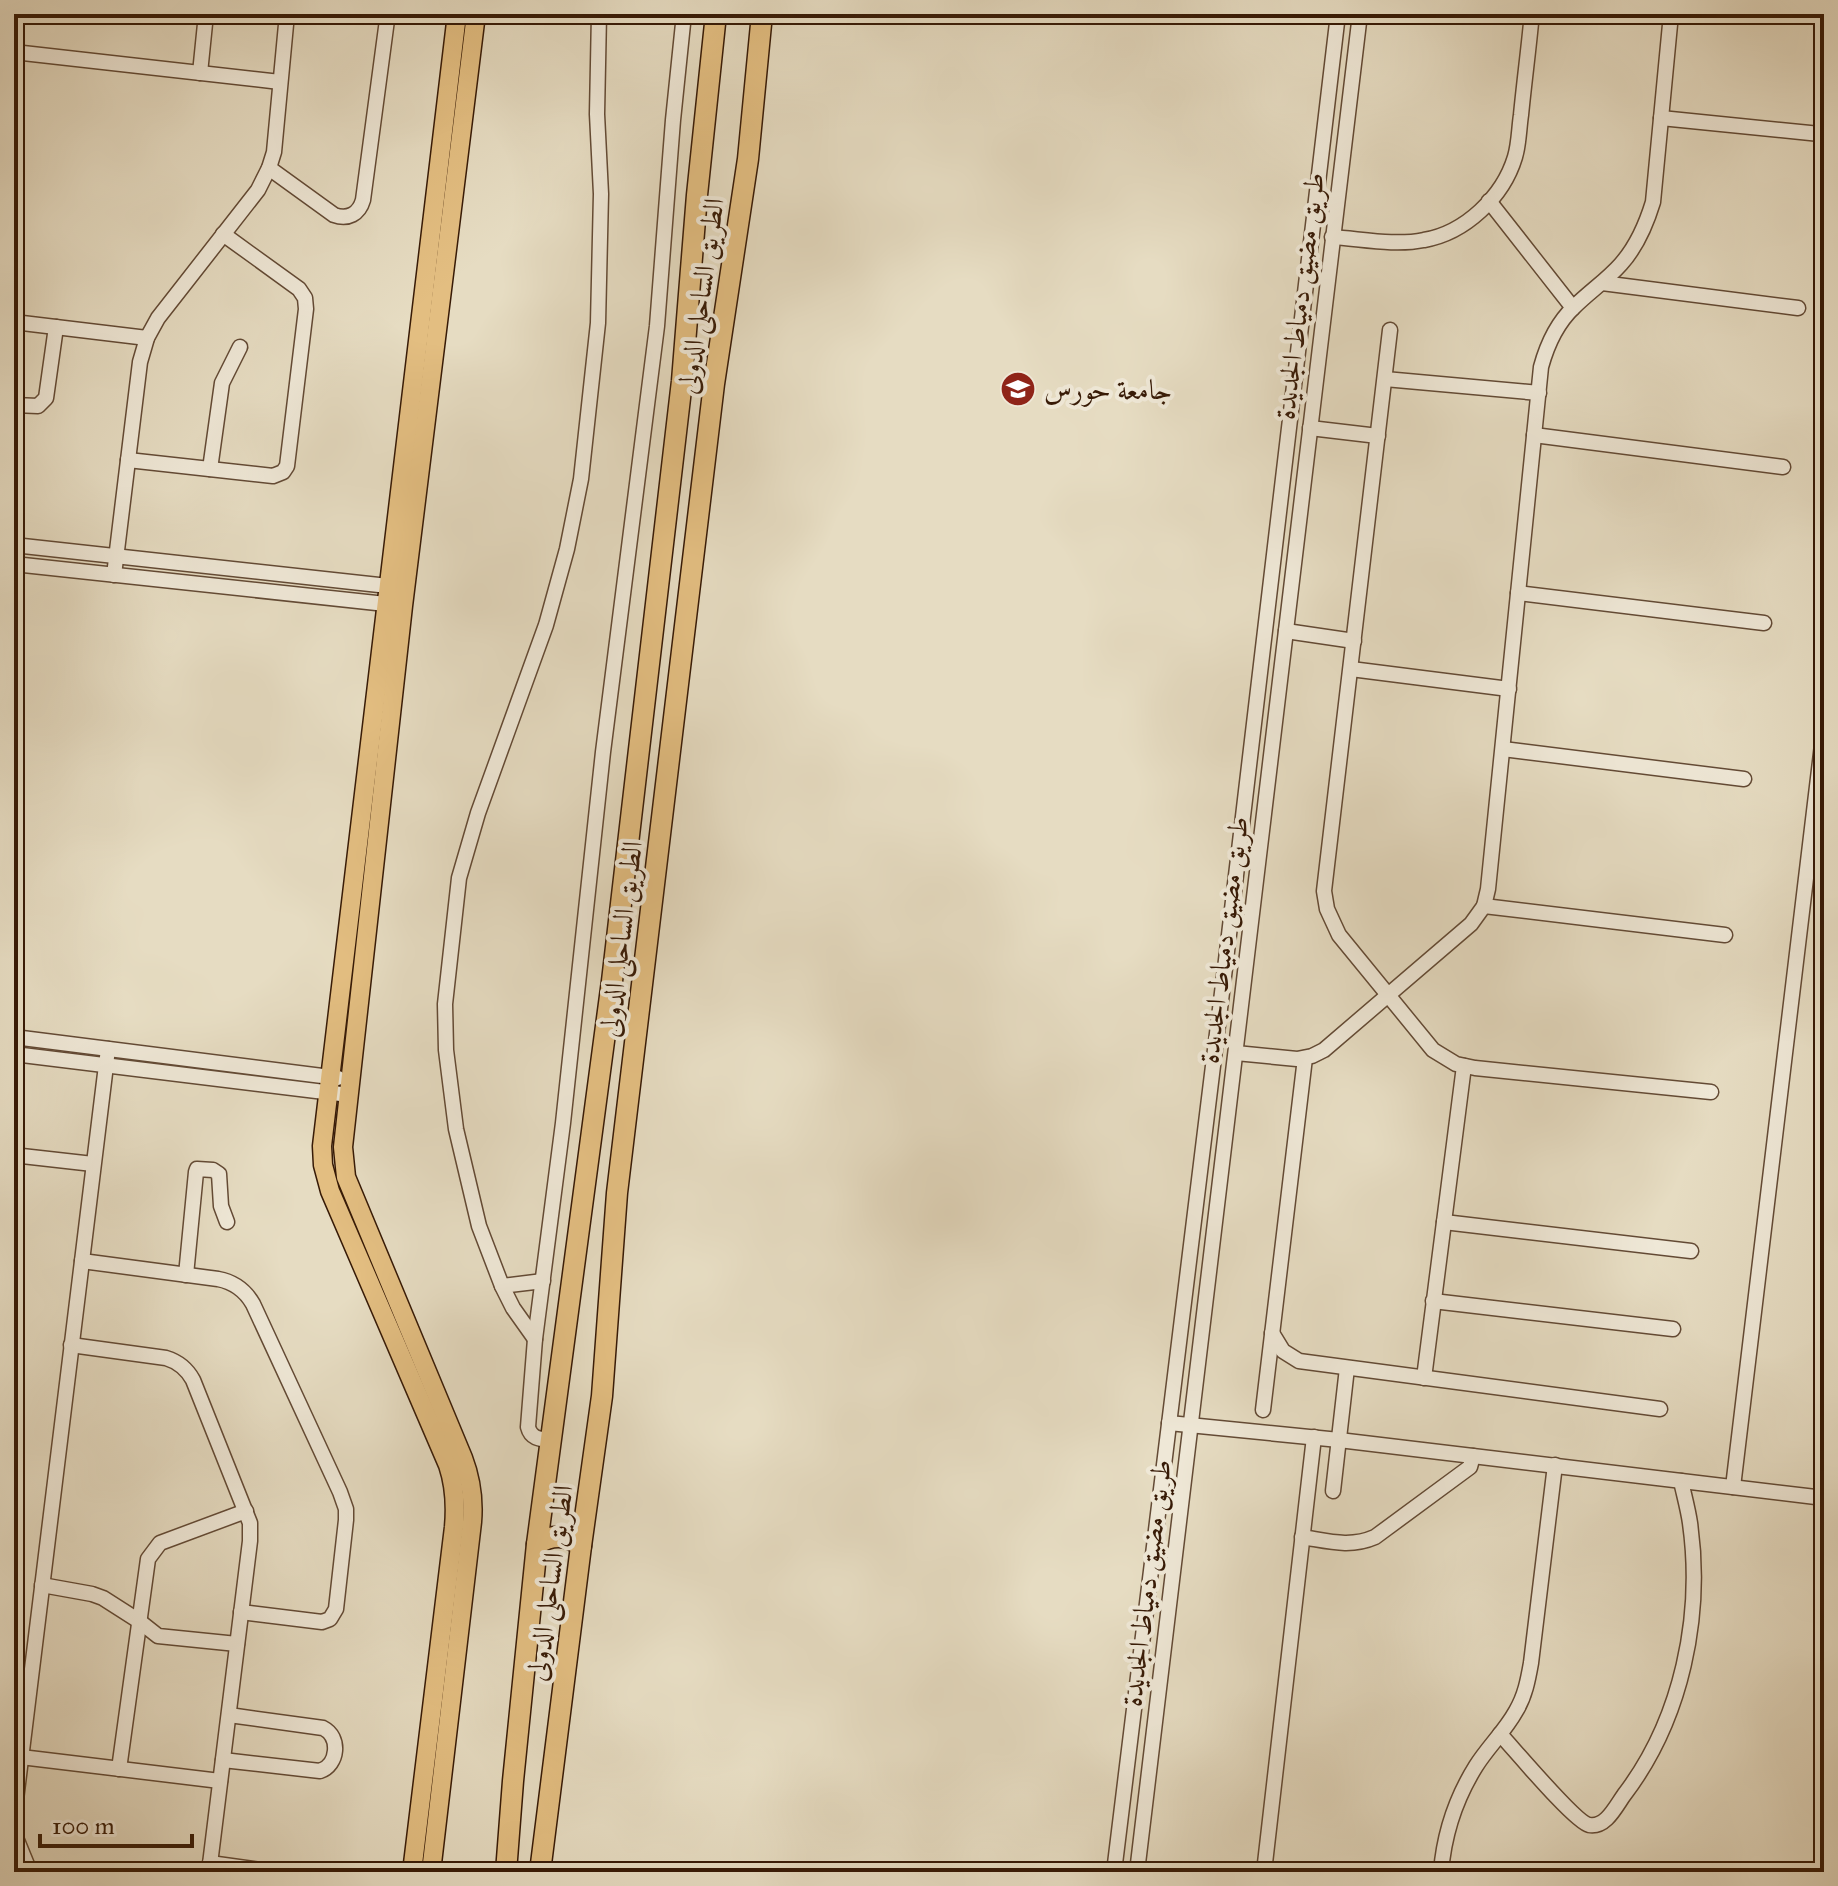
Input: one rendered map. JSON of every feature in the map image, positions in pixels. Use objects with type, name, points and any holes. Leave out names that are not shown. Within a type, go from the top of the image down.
[{"type":"highway","name":"الطريق الساحلى الدولى","points":[[506,1872],[537,1544],[610,996],[678,412],[716,14]]},
{"type":"highway","name":"الطريق الساحلى الدولى","points":[[540,1872],[602,1396],[610,1270],[630,1090],[714,384],[748,159],[762,14]]},
{"type":"highway","points":[[537,1544],[551,1536],[559,1536],[581,1546]]},
{"type":"main road","points":[[431,1872],[473,1496],[468,1470],[346,1177],[342,1158],[395,596],[457,14]]},
{"type":"main road","points":[[412,1872],[456,1500],[448,1465],[327,1183],[322,1146],[476,14]]},
{"type":"street","points":[[200,73],[206,14]]},
{"type":"street","points":[[114,575],[140,362],[147,338],[158,318],[258,190],[269,168],[274,152],[287,14]]},
{"type":"street","points":[[269,168],[334,215],[344,218],[359,210],[363,200],[387,20],[385,14]]},
{"type":"street","points":[[535,1339],[502,1286],[479,1226],[456,1129],[446,1050],[445,1004],[459,878],[478,813],[546,625],[567,549],[581,479],[598,323],[601,194],[597,114],[599,14]]},
{"type":"street","points":[[551,1440],[536,1438],[528,1427],[535,1339],[563,1123],[603,752],[657,326],[684,14]]},
{"type":"street","name":"طريق مضيق دمياط الجديدة","points":[[1114,1872],[1338,14]]},
{"type":"street","name":"طريق مضيق دمياط الجديدة","points":[[1137,1872],[1360,14]]},
{"type":"street","points":[[1332,237],[1398,242],[1423,240],[1460,227],[1489,201],[1502,184],[1516,155],[1531,23],[1529,14]]},
{"type":"street","points":[[1236,1053],[1297,1059],[1324,1050],[1471,924],[1484,906],[1488,894],[1541,367],[1557,328],[1630,252],[1649,215],[1653,202],[1671,14]]},
{"type":"street","points":[[14,52],[280,82]]},
{"type":"street","points":[[1661,118],[1820,134]]},
{"type":"street","points":[[1322,145],[1344,146]]},
{"type":"street","points":[[1489,201],[1573,308]]},
{"type":"street","points":[[128,460],[273,476],[286,470],[305,298],[299,289],[223,234]]},
{"type":"street","points":[[1602,283],[1798,308]]},
{"type":"street","points":[[14,322],[147,338]]},
{"type":"street","points":[[14,405],[38,406],[46,398],[56,327]]},
{"type":"street","points":[[1390,330],[1324,891],[1334,927],[1433,1050],[1448,1060],[1464,1066],[1711,1092]]},
{"type":"street","points":[[210,469],[222,383],[240,347]]},
{"type":"street","points":[[1385,379],[1539,393]]},
{"type":"street","points":[[1310,428],[1378,436]]},
{"type":"street","points":[[1534,435],[1783,467]]},
{"type":"street","points":[[14,545],[116,556],[395,596]]},
{"type":"street","points":[[14,564],[114,575],[395,596]]},
{"type":"street","points":[[1518,593],[1764,623]]},
{"type":"street","points":[[1286,631],[1354,641]]},
{"type":"street","points":[[1351,669],[1509,689]]},
{"type":"street","points":[[1733,1487],[1824,728]]},
{"type":"street","points":[[1503,749],[1744,779]]},
{"type":"street","points":[[1484,906],[1725,935]]},
{"type":"street","points":[[1226,960],[1247,961]]},
{"type":"street","points":[[14,1037],[350,1088]]},
{"type":"street","points":[[14,1816],[21,1757],[19,1731],[42,1585],[108,1049]]},
{"type":"street","points":[[14,1054],[330,1085]]},
{"type":"street","points":[[1263,1410],[1305,1058]]},
{"type":"street","points":[[1424,1378],[1464,1066]]},
{"type":"street","points":[[14,1158],[22,1156],[93,1164]]},
{"type":"street","points":[[186,1275],[197,1169],[213,1170],[219,1174],[221,1206],[227,1222]]},
{"type":"street","points":[[1444,1222],[1691,1251]]},
{"type":"street","points":[[82,1261],[224,1280],[240,1288],[250,1298],[340,1492],[346,1520],[333,1616],[318,1622],[241,1612]]},
{"type":"street","points":[[502,1286],[543,1281]]},
{"type":"street","points":[[1433,1301],[1673,1329]]},
{"type":"street","points":[[1272,1333],[1279,1347],[1299,1361],[1660,1409]]},
{"type":"street","points":[[71,1345],[166,1358],[185,1369],[193,1380],[246,1511],[251,1535],[210,1867],[276,1872]]},
{"type":"street","points":[[1333,1491],[1347,1368]]},
{"type":"street","points":[[1169,1423],[1314,1437],[1824,1498]]},
{"type":"street","points":[[1264,1872],[1314,1437]]},
{"type":"street","points":[[1302,1537],[1349,1544],[1375,1537],[1470,1467],[1473,1456]]},
{"type":"street","points":[[1441,1872],[1445,1842],[1457,1803],[1475,1767],[1521,1702],[1529,1676],[1555,1465]]},
{"type":"street","points":[[1500,1734],[1561,1801],[1587,1824],[1600,1824],[1606,1820],[1629,1790],[1664,1726],[1688,1641],[1692,1612],[1692,1554],[1690,1524],[1681,1481]]},
{"type":"street","points":[[119,1769],[148,1559],[160,1543],[246,1511]]},
{"type":"street","points":[[42,1585],[92,1594],[113,1603],[158,1636],[237,1644]]},
{"type":"street","points":[[223,1760],[323,1771],[332,1763],[335,1741],[330,1732],[323,1728],[229,1715]]},
{"type":"street","points":[[21,1757],[220,1781]]},
{"type":"street","points":[[1120,1820],[1143,1822]]},
{"type":"street","points":[[14,1833],[30,1872]]},
{"type":"place","name":"جامعة حورس","points":[[1018,389]]}]
